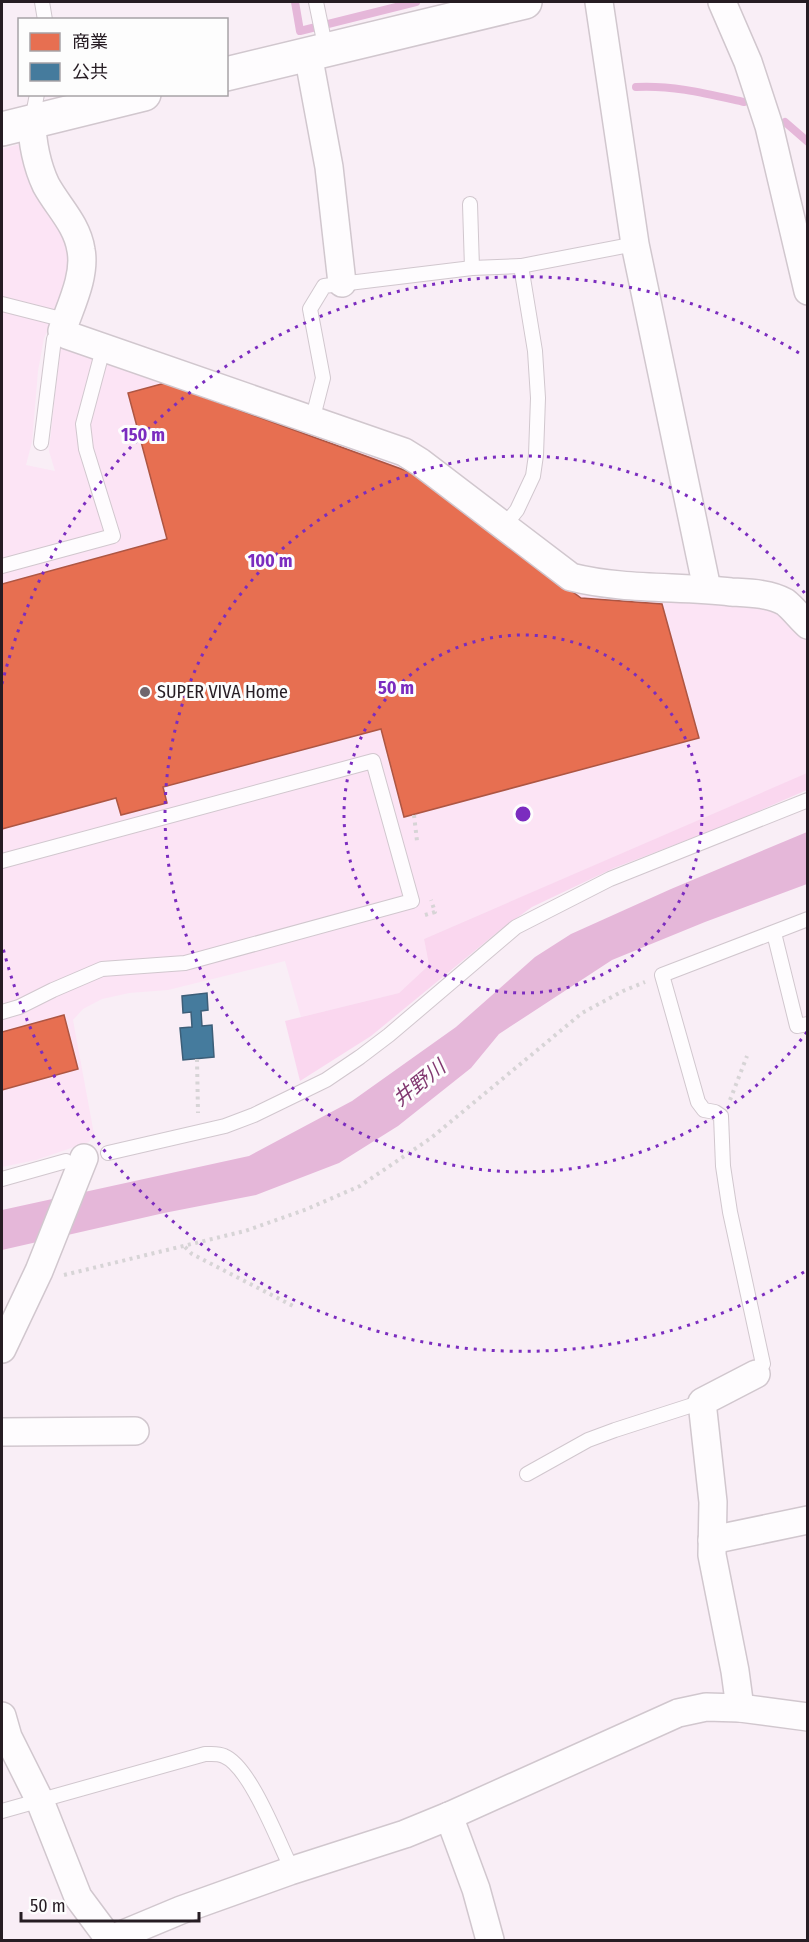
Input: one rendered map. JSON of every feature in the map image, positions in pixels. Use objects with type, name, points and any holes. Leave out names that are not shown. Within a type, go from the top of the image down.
[{"type":"street","points":[[228,74],[525,2]]},
{"type":"street","points":[[598,2],[635,244],[705,579],[705,589]]},
{"type":"street","points":[[722,2],[748,63],[769,126],[807,291]]},
{"type":"street","points":[[317,52],[342,283]]},
{"type":"street","points":[[132,96],[23,115],[46,184],[76,230],[82,252],[80,276],[64,325],[68,335],[410,455],[571,577],[617,585],[705,589],[766,595],[785,603],[807,625]]},
{"type":"street","points":[[2,1349],[51,1273],[84,1160]]},
{"type":"street","points":[[740,1708],[712,1555],[712,1491],[702,1402],[756,1374]]},
{"type":"street","points":[[2,1432],[135,1431]]},
{"type":"street","points":[[712,1540],[807,1520]]},
{"type":"street","points":[[2,1716],[8,1737],[40,1801],[78,1897],[110,1940],[181,1910],[290,1871],[405,1834],[678,1713],[706,1707],[740,1708],[807,1717]]},
{"type":"street","points":[[449,1816],[476,1889],[490,1941]]},
{"type":"lane","points":[[42,2],[45,18]]},
{"type":"lane","points":[[316,2],[317,52]]},
{"type":"lane","points":[[470,204],[472,268]]},
{"type":"lane","points":[[312,421],[323,378],[310,309],[324,286],[472,268],[521,266],[635,244]]},
{"type":"lane","points":[[504,526],[517,510],[533,476],[536,455],[538,398],[535,351],[521,266]]},
{"type":"lane","points":[[2,304],[64,325],[54,339],[41,443]]},
{"type":"lane","points":[[2,566],[112,536],[86,449],[83,424],[103,349]]},
{"type":"lane","points":[[2,861],[373,761],[412,901],[185,963],[102,969],[69,982],[19,1007],[2,1012]]},
{"type":"lane","points":[[2,1179],[225,1126],[254,1115],[326,1080],[360,1057],[516,927],[610,879],[807,800]]},
{"type":"lane","points":[[756,1374],[763,1364],[730,1212],[723,1166],[721,1116],[704,1110],[698,1102],[662,975],[807,919]]},
{"type":"lane","points":[[774,933],[797,1026],[807,1024]]},
{"type":"lane","points":[[527,1474],[588,1440],[702,1402]]},
{"type":"lane","points":[[2,1811],[205,1754],[217,1754],[226,1756],[250,1783],[288,1862],[290,1871]]},
{"type":"path","points":[[51,1273],[245,1232],[360,1186],[431,1138],[582,1013],[623,991],[662,975]]},
{"type":"path","points":[[721,1116],[747,1056]]},
{"type":"path","points":[[197,1059],[201,1131]]},
{"type":"path","points":[[184,1246],[192,1254],[294,1307]]},
{"type":"shaded area","points":[[24,143],[68,243],[71,267],[59,308],[44,338],[38,371],[32,442],[26,465],[55,471],[49,451],[60,348],[152,374],[404,465],[574,589],[759,607],[781,613],[807,641],[808,773],[424,939],[429,965],[399,993],[301,1017],[285,961],[168,990],[129,993],[102,999],[83,1009],[73,1020],[94,1134],[89,1142],[36,1160],[2,1167],[2,149]]},
{"type":"shaded area","points":[[807,773],[807,790],[729,824],[614,868],[532,907],[500,930],[371,1036],[300,1081],[285,1021],[399,993],[429,965],[424,939]]},
{"type":"water","name":"井野川","points":[[807,832],[807,884],[612,960],[499,1034],[471,1068],[398,1126],[339,1163],[256,1195],[164,1213],[2,1250],[2,1210],[249,1156],[352,1101],[456,1027],[535,957],[571,934]]},
{"type":"building: 商業","points":[[165,383],[415,474],[581,598],[662,604],[699,738],[404,817],[381,729],[163,787],[167,803],[121,815],[116,798],[2,829],[2,584],[167,539],[128,393]]},
{"type":"building: 商業","points":[[64,1015],[78,1069],[2,1090],[2,1032]]},
{"type":"building: 公共","points":[[207,993],[208,1010],[201,1011],[202,1026],[212,1025],[214,1057],[183,1060],[180,1028],[192,1027],[191,1012],[183,1013],[182,996]]},
{"type":"waterway","points":[[295,2],[300,31],[416,2]]},
{"type":"waterway","points":[[636,87],[677,89],[744,102]]},
{"type":"waterway","points":[[785,122],[808,142]]},
{"type":"place","name":"SUPER VIVA Home","points":[[145,692]]}]
